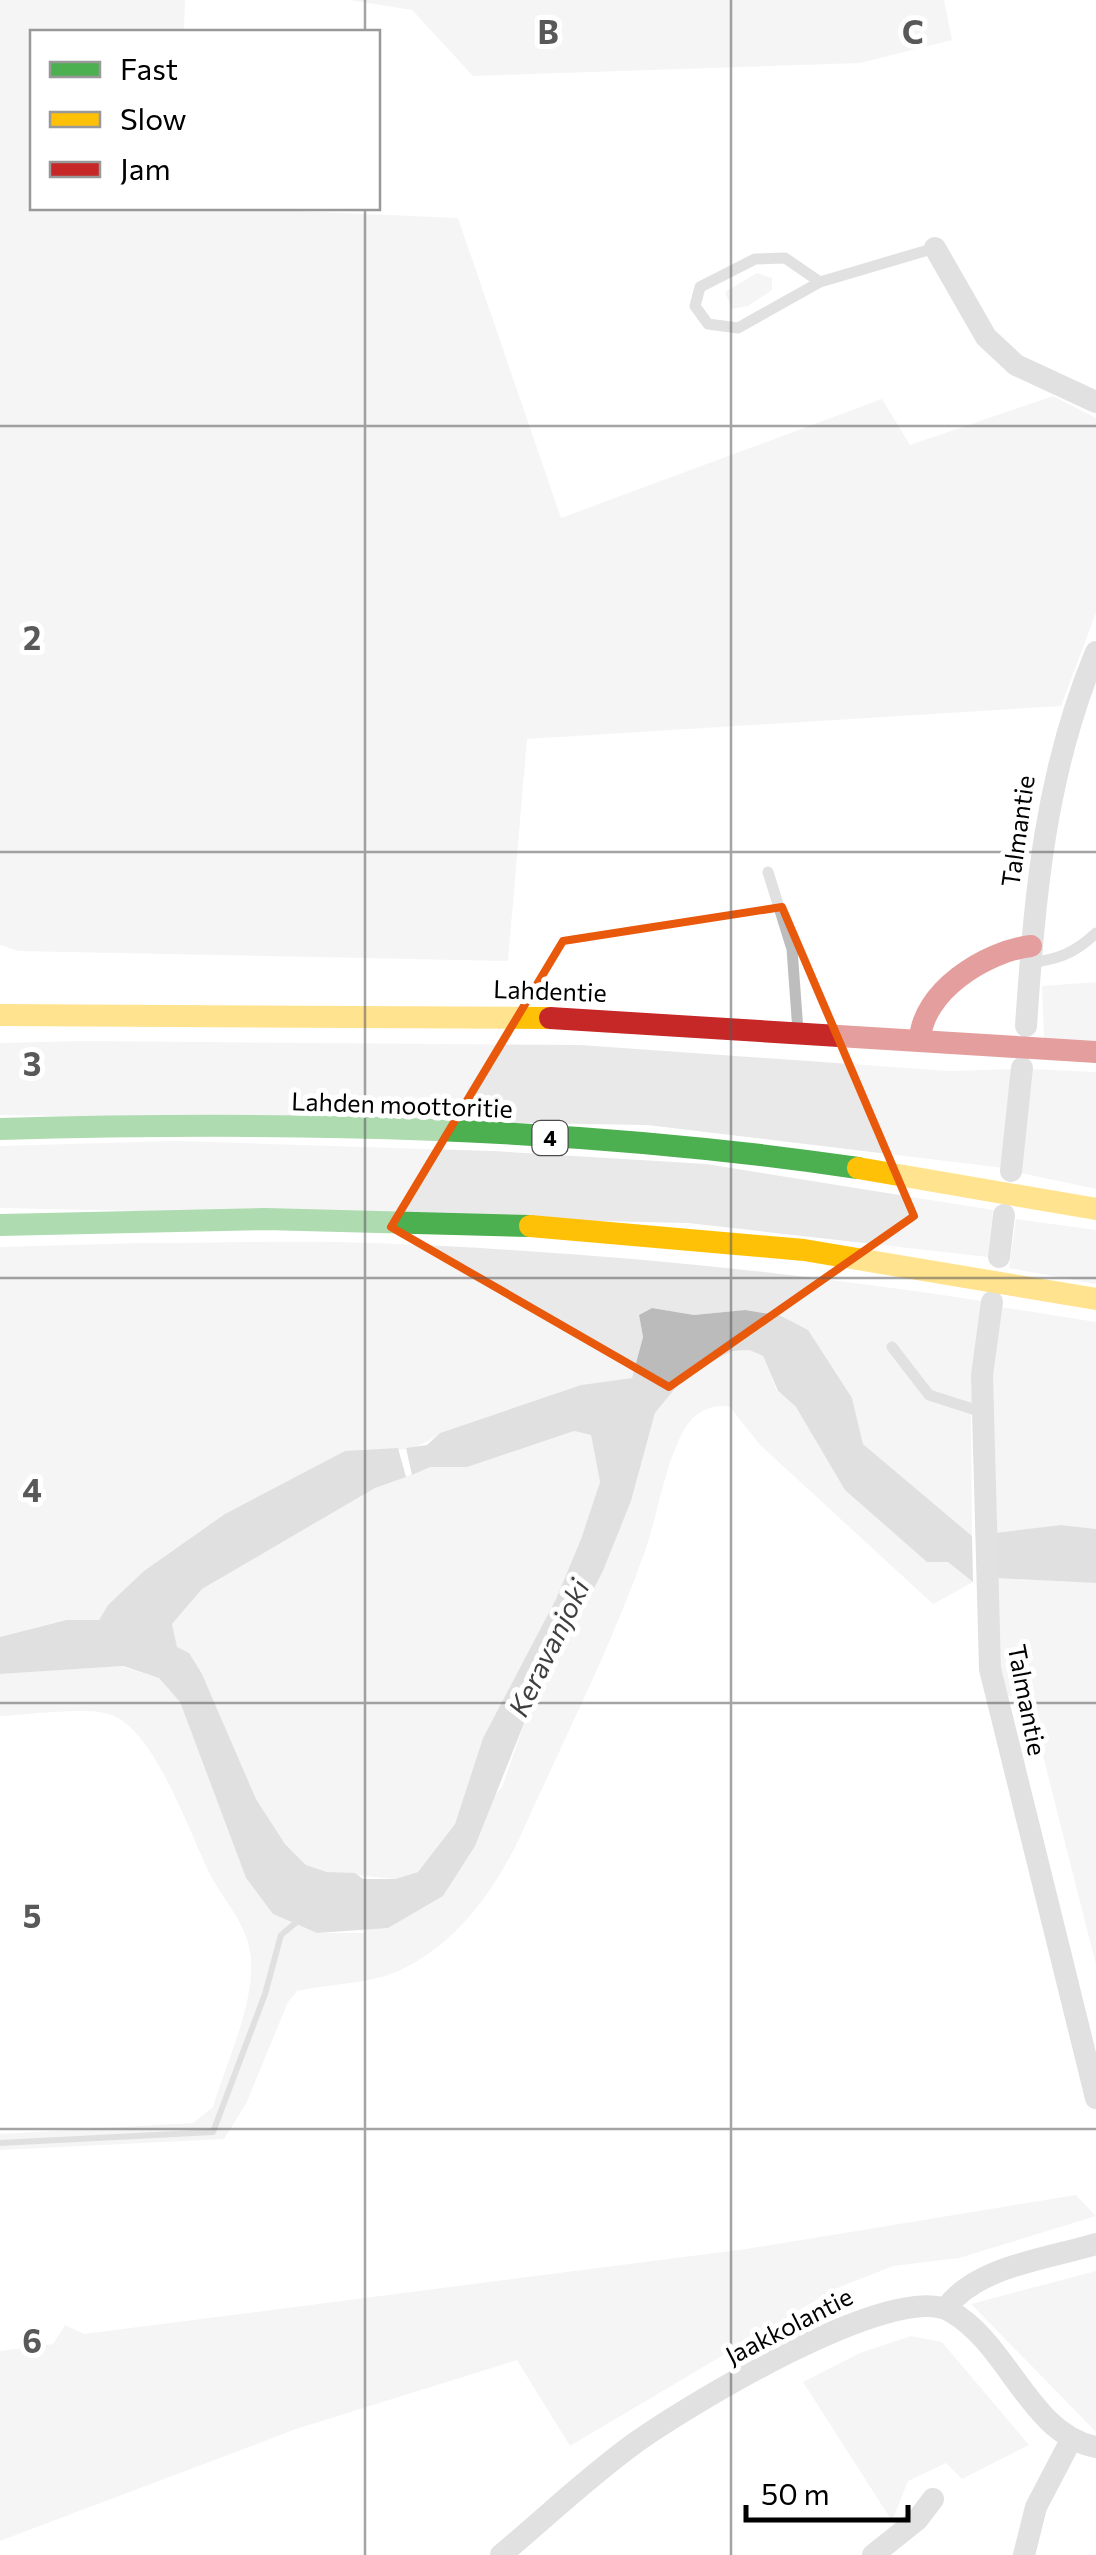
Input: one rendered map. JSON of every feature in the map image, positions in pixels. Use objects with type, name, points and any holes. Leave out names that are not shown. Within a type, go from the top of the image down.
[{"type":"main road","points":[[920,1041],[925,1011],[943,992],[1009,948],[1031,954]]},
{"type":"main road","name":"Lahdentie","points":[[0,1016],[523,1016],[1096,1052]]},
{"type":"main road","name":"Lahden moottoritie","points":[[0,1129],[140,1124],[434,1131],[715,1150],[1096,1209]]},
{"type":"main road","points":[[0,1226],[140,1219],[430,1222],[707,1239],[1096,1299]]},
{"type":"street","points":[[935,248],[986,337],[1016,365],[1096,402]]},
{"type":"street","name":"Talmantie","points":[[1026,1026],[1052,778],[1070,712],[1096,654]]},
{"type":"street","points":[[1011,1170],[1022,1068]]},
{"type":"street","points":[[999,1258],[1004,1216]]},
{"type":"street","name":"Talmantie","points":[[992,1302],[982,1412],[984,1599],[993,1696],[1096,2098]]},
{"type":"street","points":[[1096,2244],[976,2280],[958,2292],[946,2308],[1002,2356],[1044,2416],[1070,2442],[1096,2447]]},
{"type":"street","name":"Jaakkolantie","points":[[501,2555],[634,2444],[698,2404],[870,2315],[916,2304],[946,2308]]},
{"type":"street","points":[[1024,2555],[1036,2507],[1070,2442]]},
{"type":"street","points":[[873,2555],[917,2520],[933,2499]]},
{"type":"lane","points":[[820,282],[785,258],[755,260],[700,287],[695,306],[708,324],[738,328],[820,282],[935,248]]},
{"type":"lane","points":[[768,872],[792,950],[798,1031]]},
{"type":"lane","points":[[1031,954],[1060,959],[1079,950],[1096,932]]},
{"type":"lane","points":[[892,1348],[930,1395],[982,1412]]},
{"type":"highlighted area","points":[[782,907],[914,1216],[669,1387],[391,1227],[563,941]]},
{"type":"shaded area","points":[[0,0],[185,0],[184,30],[30,30],[30,210],[274,210],[458,218],[561,518],[882,399],[910,445],[1053,396],[1096,418],[1096,613],[1061,706],[527,739],[508,961],[18,951],[0,945]]},
{"type":"shaded area","points":[[349,0],[944,0],[952,40],[860,63],[473,76],[412,10]]},
{"type":"shaded area","points":[[757,273],[772,278],[772,290],[748,306],[732,309],[725,292]]},
{"type":"shaded area","points":[[1096,982],[1096,1042],[1044,1039],[1042,986]]},
{"type":"shaded area","points":[[0,1043],[580,1045],[950,1071],[1014,1069],[1004,1168],[647,1125],[0,1115]]},
{"type":"shaded area","points":[[1033,1069],[1096,1072],[1096,1189],[1021,1173]]},
{"type":"shaded area","points":[[176,1141],[492,1151],[706,1164],[993,1210],[988,1257],[688,1223],[0,1208],[0,1146]]},
{"type":"shaded area","points":[[1016,1219],[1096,1230],[1096,1284],[1009,1268]]},
{"type":"shaded area","points":[[346,1242],[528,1251],[755,1271],[982,1301],[971,1411],[972,1536],[863,1444],[852,1398],[746,1310],[694,1315],[652,1308],[639,1315],[643,1337],[632,1378],[581,1385],[440,1433],[407,1449],[345,1451],[108,1605],[99,1620],[65,1620],[0,1637],[0,1247]]},
{"type":"shaded area","points":[[1001,1307],[1096,1322],[1096,1529],[1061,1525],[994,1533],[992,1384]]},
{"type":"shaded area","points":[[749,1350],[763,1356],[777,1391],[796,1407],[820,1445],[973,1582],[933,1604],[760,1445],[730,1407],[717,1406],[699,1413],[678,1442],[632,1587],[520,1837],[485,1897],[454,1933],[396,1972],[297,1991],[288,2002],[246,2104],[224,2139],[0,2150],[0,2134],[193,2123],[213,2107],[244,2015],[251,1959],[242,1926],[212,1878],[159,1765],[145,1744],[130,1727],[103,1713],[58,1711],[0,1716],[0,1674],[120,1666],[159,1678],[180,1702],[246,1878],[273,1914],[317,1933],[363,1933],[502,1787],[525,1721],[603,1571],[631,1501],[655,1413],[678,1385],[711,1362],[732,1351]]},
{"type":"shaded area","points":[[574,1431],[591,1435],[600,1482],[556,1599],[483,1738],[455,1824],[419,1872],[395,1879],[327,1872],[306,1865],[285,1844],[256,1799],[202,1674],[176,1647],[172,1624],[202,1589],[375,1488],[430,1467]]},
{"type":"shaded area","points":[[993,1578],[1096,1583],[1096,1965],[1039,1740],[1034,1696],[1003,1696]]},
{"type":"shaded area","points":[[1076,2195],[1096,2216],[959,2258],[893,2266],[835,2289],[570,2446],[517,2360],[296,2429],[0,2541],[0,2351],[53,2344],[65,2325],[84,2334],[746,2249]]},
{"type":"shaded area","points":[[1096,2271],[1096,2432],[971,2304]]},
{"type":"shaded area","points":[[911,2336],[942,2342],[1029,2445],[962,2479],[946,2463],[908,2481],[892,2521],[803,2382],[860,2353]]},
{"type":"water","name":"Keravanjoki","points":[[652,1308],[694,1315],[745,1310],[781,1316],[808,1330],[852,1398],[863,1444],[972,1536],[973,1582],[948,1562],[927,1562],[845,1490],[796,1407],[778,1391],[763,1356],[749,1350],[732,1351],[711,1362],[678,1385],[655,1413],[631,1501],[603,1571],[525,1721],[475,1846],[443,1896],[388,1928],[317,1933],[273,1914],[246,1878],[180,1702],[159,1678],[123,1666],[0,1674],[0,1637],[66,1620],[99,1620],[108,1605],[144,1571],[225,1514],[345,1451],[398,1448],[406,1477],[375,1488],[202,1589],[172,1624],[177,1647],[189,1653],[202,1674],[256,1799],[285,1844],[306,1865],[327,1872],[355,1873],[363,1879],[395,1879],[418,1872],[455,1824],[483,1738],[556,1599],[600,1482],[591,1435],[574,1431],[467,1467],[430,1467],[412,1475],[406,1448],[427,1445],[440,1433],[581,1385],[632,1378],[643,1337],[639,1315]]},
{"type":"water","points":[[1061,1525],[1096,1529],[1096,1583],[993,1578],[994,1533]]},
{"type":"waterway","points":[[0,2143],[213,2132],[265,1994],[281,1935],[298,1921]]},
{"type":"traffic: fast","points":[[0,1129],[215,1126],[430,1130],[644,1143],[858,1168]]},
{"type":"traffic: fast","points":[[0,1225],[265,1219],[530,1226]]},
{"type":"traffic: slow","points":[[0,1015],[550,1018]]},
{"type":"traffic: slow","points":[[858,1168],[1096,1209]]},
{"type":"traffic: slow","points":[[530,1226],[804,1250],[1096,1299]]},
{"type":"traffic: jam","points":[[920,1041],[931,1006],[959,977],[995,956],[1031,946]]},
{"type":"traffic: jam","points":[[550,1018],[1096,1052]]}]
